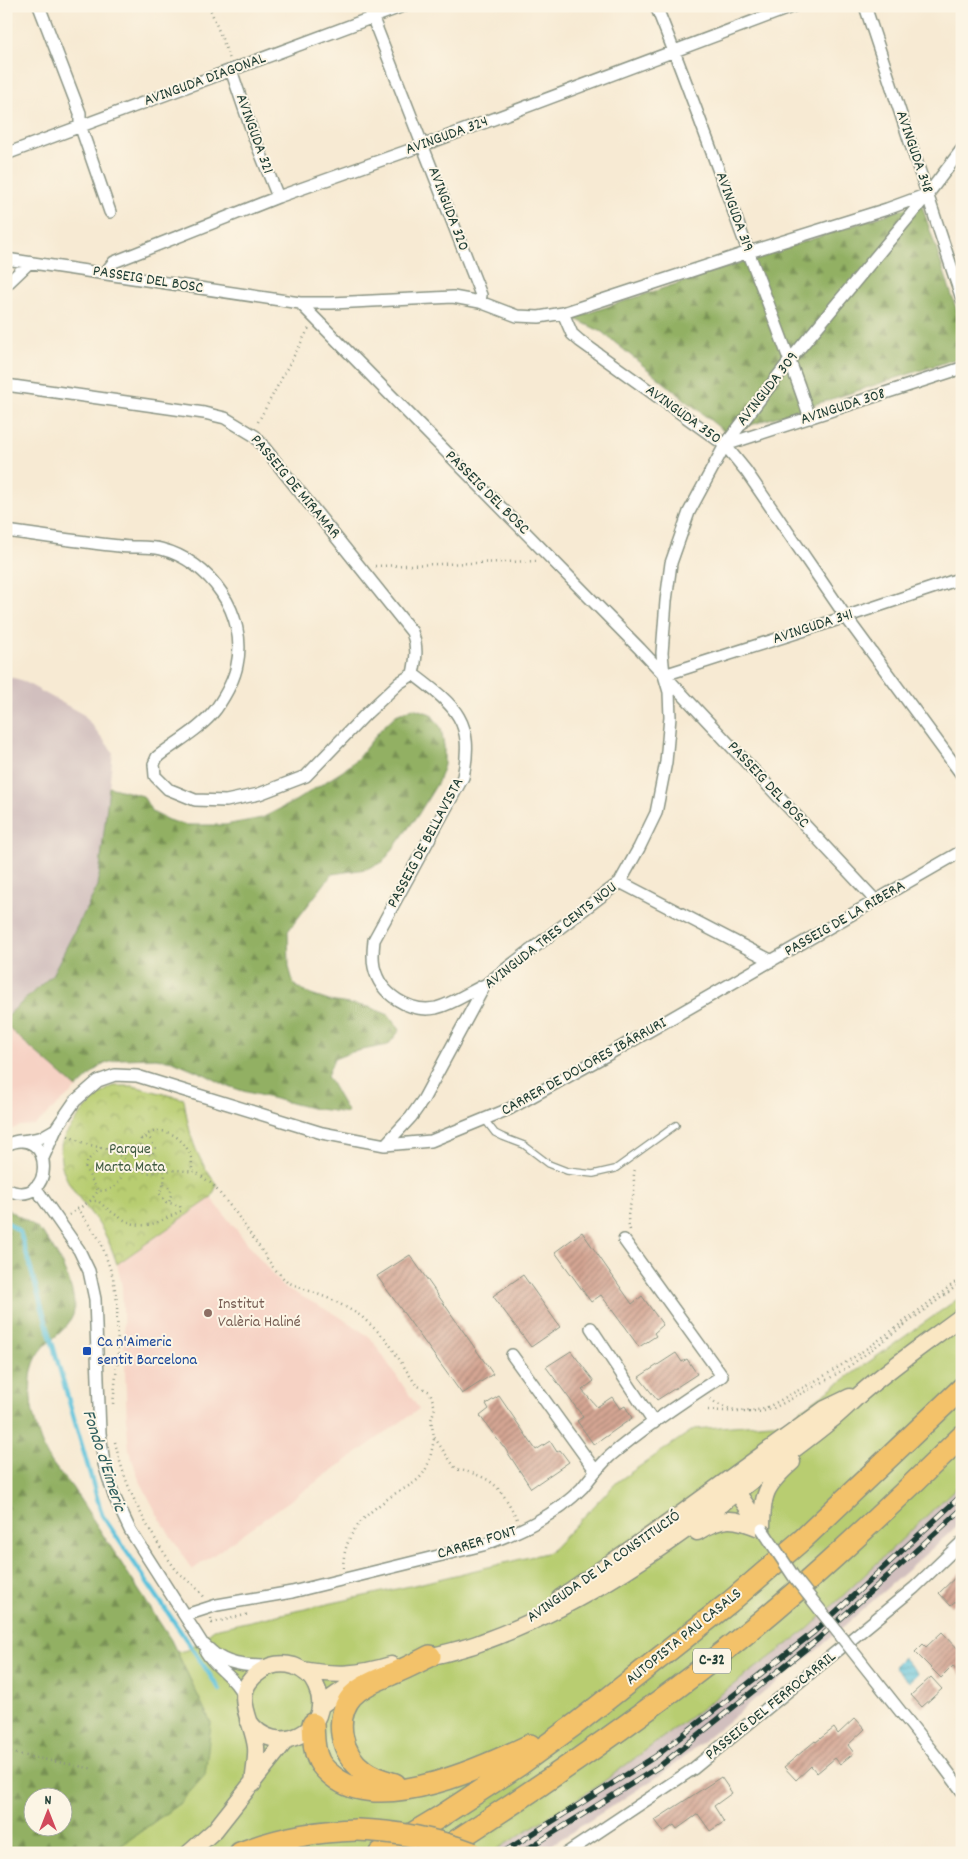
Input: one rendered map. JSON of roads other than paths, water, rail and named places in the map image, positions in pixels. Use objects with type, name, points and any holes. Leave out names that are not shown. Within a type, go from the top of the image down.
[{"type":"highway","name":"AUTOPISTA PAU CASALS","points":[[380,1853],[518,1766],[577,1723],[730,1602],[802,1540],[962,1388]]},
{"type":"highway","name":"C-32","points":[[437,1853],[524,1798],[647,1711],[720,1655],[858,1536],[962,1436]]},
{"type":"highway","points":[[413,1788],[386,1781],[362,1770],[347,1752],[341,1728],[342,1716],[352,1697],[365,1686],[430,1656]]},
{"type":"highway","points":[[317,1715],[314,1744],[319,1762],[330,1774],[345,1784],[378,1790],[413,1788],[434,1784],[478,1768],[577,1723]]},
{"type":"highway","points":[[240,1853],[301,1835],[356,1830],[407,1834],[441,1842],[474,1853]]},
{"type":"street","points":[[39,6],[80,113],[80,125],[110,212]]},
{"type":"street","name":"AVINGUDA 320","points":[[368,6],[424,145],[481,295],[480,302]]},
{"type":"street","name":"AVINGUDA DIAGONAL","points":[[6,154],[403,6]]},
{"type":"street","name":"AVINGUDA 319","points":[[656,6],[675,52],[810,418]]},
{"type":"street","name":"AVINGUDA 324","points":[[105,273],[114,262],[278,197],[424,145],[794,6]]},
{"type":"street","name":"AVINGUDA 348","points":[[865,6],[962,299]]},
{"type":"street","name":"AVINGUDA 321","points":[[231,70],[254,137],[278,197]]},
{"type":"street","name":"AVINGUDA 309","points":[[664,675],[663,636],[671,563],[689,512],[725,445],[790,360],[928,194],[962,149]]},
{"type":"street","points":[[300,303],[332,304],[453,297],[480,302],[517,316],[539,317],[563,313],[748,252],[886,210],[928,194]]},
{"type":"street","name":"PASSEIG DEL BOSC","points":[[6,259],[300,303],[664,675],[876,901]]},
{"type":"street","points":[[6,285],[29,263]]},
{"type":"street","name":"AVINGUDA 350","points":[[563,313],[572,334],[580,342],[725,445],[746,471],[846,617],[962,775]]},
{"type":"street","name":"AVINGUDA 308","points":[[725,445],[962,368]]},
{"type":"street","name":"PASSEIG DE MIRAMAR","points":[[6,385],[204,413],[225,418],[252,434],[412,632],[417,643],[413,674]]},
{"type":"street","points":[[6,531],[120,546],[161,549],[189,561],[209,578],[227,600],[239,635],[237,665],[229,688],[214,711],[197,727],[157,757],[154,764],[155,776],[168,789],[195,800],[226,801],[259,794],[306,776],[366,714],[399,683],[413,674]]},
{"type":"street","name":"AVINGUDA 341","points":[[664,675],[962,578]]},
{"type":"street","name":"PASSEIG DE BELLAVISTA","points":[[413,674],[451,706],[462,722],[468,743],[467,757],[463,777],[374,940],[372,954],[374,969],[391,995],[408,1006],[422,1010],[450,1003],[485,985]]},
{"type":"street","name":"AVINGUDA TRES CENTS NOU","points":[[385,1145],[412,1117],[423,1100],[485,985],[620,882],[656,813],[666,762],[670,717],[669,692],[664,675]]},
{"type":"street","name":"PASSEIG DE LA RIBERA","points":[[620,882],[772,961],[962,851]]},
{"type":"street","name":"CARRER DE DOLORES IBÁRRURI","points":[[385,1145],[431,1141],[509,1110],[772,961]]},
{"type":"street","points":[[43,1158],[56,1129],[76,1101],[98,1081],[115,1075],[137,1076],[322,1133],[385,1145]]},
{"type":"street","points":[[10,1144],[40,1138],[56,1129]]},
{"type":"street","points":[[6,1189],[18,1193],[27,1192],[35,1187],[43,1176],[45,1167],[43,1158],[34,1146],[10,1144]]},
{"type":"street","points":[[35,1187],[79,1250],[89,1271],[95,1299],[100,1433],[104,1464],[114,1496],[130,1530],[215,1664],[242,1691],[244,1710],[256,1747],[252,1784]]},
{"type":"street","name":"CARRER FONT","points":[[186,1616],[218,1606],[292,1592],[483,1545],[522,1530],[545,1518],[581,1488],[595,1470],[629,1441],[722,1376],[624,1240]]},
{"type":"street","name":"AVINGUDA DE LA CONSTITUCIÓ","points":[[366,1673],[481,1643],[552,1613],[621,1565],[734,1495],[831,1421],[865,1390],[962,1316]]},
{"type":"street","points":[[591,1328],[654,1423]]},
{"type":"street","points":[[512,1355],[595,1470]]},
{"type":"street","name":"AVINGUDA DE LA CONSTITUCIÓ","points":[[621,1565],[674,1519],[825,1409],[865,1390]]},
{"type":"street","points":[[762,1529],[762,1504],[768,1486],[780,1472],[818,1438],[831,1421]]},
{"type":"street","points":[[734,1495],[739,1495],[794,1577],[962,1791]]},
{"type":"street","points":[[621,1565],[655,1558],[706,1527],[725,1519],[741,1520],[762,1529]]},
{"type":"street","name":"PASSEIG DEL FERROCARRIL","points":[[567,1853],[693,1769],[914,1588],[962,1542]]},
{"type":"street","points":[[202,1643],[218,1656],[228,1661],[242,1664],[287,1665],[324,1674],[366,1673]]},
{"type":"street","points":[[244,1698],[251,1680],[262,1670],[271,1666]]},
{"type":"street","points":[[302,1670],[315,1683],[319,1692],[317,1715]]},
{"type":"street","points":[[248,1720],[255,1730],[275,1740],[286,1740],[302,1735],[317,1715],[366,1673]]},
{"type":"street","points":[[189,1853],[215,1830],[286,1740]]},
{"type":"lane","points":[[485,1120],[495,1133],[503,1138],[524,1144],[549,1164],[567,1171],[593,1174],[615,1169],[676,1125]]},
{"type":"water","points":[[903,1657],[918,1674],[909,1682],[894,1666]]},
{"type":"waterway","name":"Fondo d'Eimeric","points":[[6,1221],[20,1232],[102,1515],[220,1690]]},
{"type":"railway","points":[[502,1853],[656,1756],[814,1632],[962,1495]]},
{"type":"railway","points":[[521,1853],[660,1766],[818,1639],[962,1509]]},
{"type":"place","name":"Institut Valèria Haliné","points":[[208,1313]]},
{"type":"place","name":"Ca n'Aimeric sentit Barcelona","points":[[87,1351]]},
{"type":"park label","name":"Parque Marta Mata","points":[[130,1158]]}]
